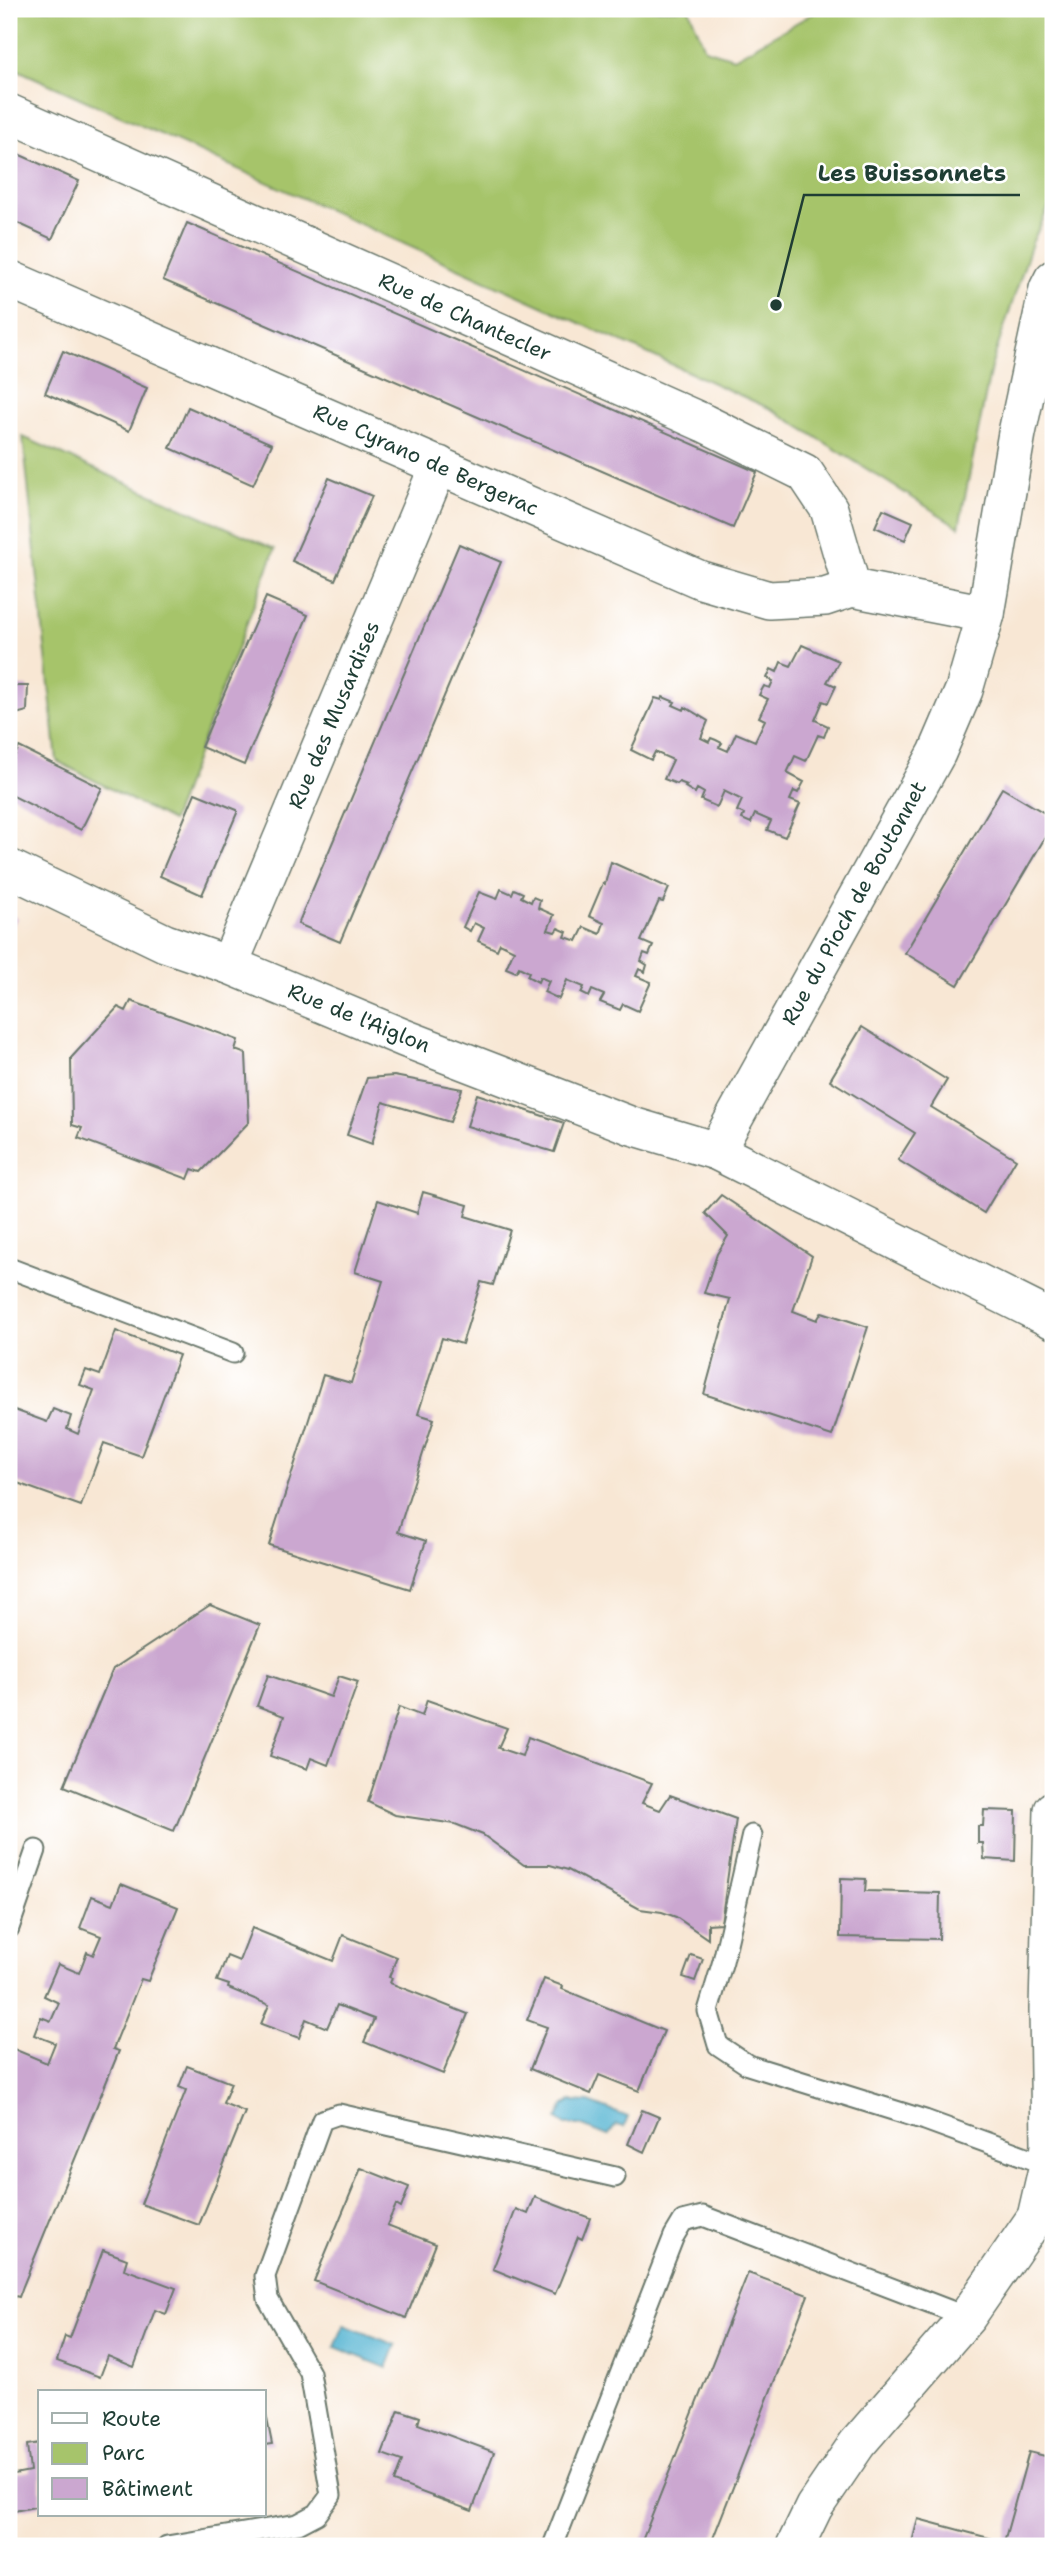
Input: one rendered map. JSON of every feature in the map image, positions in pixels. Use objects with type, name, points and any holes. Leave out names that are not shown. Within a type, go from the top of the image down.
[{"type":"street","name":"Rue de Chantecler","points":[[9,113],[704,423],[805,473],[829,509],[852,588]]},
{"type":"street","name":"Rue Cyrano de Bergerac","points":[[9,279],[701,580],[769,600],[825,597],[852,588]]},
{"type":"street","name":"Rue du Pioch de Boutonnet","points":[[716,1151],[937,753],[964,690],[986,614],[1017,433],[1048,289],[1053,279]]},
{"type":"street","name":"Rue des Musardises","points":[[229,965],[439,465]]},
{"type":"street","points":[[852,588],[986,614]]},
{"type":"street","name":"Rue de l'Aiglon","points":[[9,868],[165,943],[229,965],[404,1038],[632,1126],[716,1151]]},
{"type":"street","points":[[716,1151],[1053,1321]]},
{"type":"street","points":[[795,2546],[814,2507],[857,2444],[967,2317],[1036,2217],[1050,2144],[1048,2009],[1053,1810]]},
{"type":"lane","points":[[9,1268],[233,1353]]},
{"type":"lane","points":[[751,1835],[723,1961],[708,2011],[718,2045],[748,2065],[925,2120],[1048,2165]]},
{"type":"lane","points":[[9,1928],[36,1850]]},
{"type":"lane","points":[[167,2546],[298,2524],[317,2514],[331,2496],[310,2373],[268,2299],[264,2276],[322,2120],[339,2114],[615,2177]]},
{"type":"lane","points":[[552,2546],[674,2236],[683,2221],[703,2216],[967,2317]]},
{"type":"green space","points":[[9,9],[689,9],[705,49],[734,58],[821,9],[1053,9],[1053,198],[1032,243],[991,367],[959,527],[773,410],[9,66]]},
{"type":"green space","points":[[23,437],[275,549],[172,821],[57,761]]},
{"type":"water","points":[[571,2101],[589,2102],[628,2117],[624,2127],[616,2125],[608,2136],[580,2125],[566,2125],[557,2119],[564,2106]]},
{"type":"water","points":[[344,2325],[396,2345],[387,2368],[335,2347]]},
{"type":"building","points":[[9,150],[79,181],[52,239],[9,219]]},
{"type":"building","points":[[187,223],[757,472],[733,528],[163,280]]},
{"type":"building","points":[[63,351],[147,388],[129,431],[45,393]]},
{"type":"building","points":[[188,407],[272,444],[253,485],[170,448]]},
{"type":"building","points":[[329,478],[372,496],[335,580],[292,561]]},
{"type":"building","points":[[883,509],[913,522],[905,540],[875,527]]},
{"type":"building","points":[[459,544],[501,562],[340,942],[298,924]]},
{"type":"building","points":[[266,597],[308,615],[244,765],[201,747]]},
{"type":"building","points":[[802,645],[839,661],[827,682],[836,686],[828,703],[823,701],[815,720],[828,726],[824,737],[818,735],[806,761],[795,756],[787,773],[804,782],[798,793],[794,791],[790,800],[800,804],[785,837],[767,830],[771,821],[755,814],[751,823],[742,819],[744,814],[737,811],[742,800],[724,791],[717,807],[701,800],[704,793],[697,789],[695,793],[685,787],[687,785],[664,779],[673,760],[655,752],[651,760],[631,750],[655,698],[662,700],[663,697],[675,702],[673,705],[684,710],[685,707],[708,721],[701,738],[709,742],[711,738],[722,743],[719,747],[728,751],[736,733],[755,741],[765,720],[759,717],[768,699],[759,695],[764,686],[770,688],[773,681],[767,678],[771,669],[777,672],[781,662],[791,666]]},
{"type":"building","points":[[14,686],[28,686],[27,711],[9,716],[9,704]]},
{"type":"building","points":[[19,747],[102,788],[81,830],[9,794],[9,767]]},
{"type":"building","points":[[1002,788],[1053,818],[1053,824],[958,985],[905,953]]},
{"type":"building","points":[[195,793],[237,810],[202,895],[160,876]]},
{"type":"building","points":[[611,862],[669,888],[663,902],[659,901],[641,941],[653,946],[649,955],[644,953],[641,961],[647,965],[645,972],[639,969],[636,976],[651,982],[638,1011],[623,1004],[620,1010],[600,1002],[604,995],[592,990],[589,997],[581,993],[584,987],[567,980],[559,999],[544,992],[549,981],[540,977],[538,982],[527,976],[529,972],[519,967],[516,972],[506,968],[514,950],[500,943],[497,950],[478,941],[484,928],[474,923],[470,931],[463,927],[479,892],[497,899],[501,889],[512,894],[514,889],[523,893],[521,897],[531,902],[533,897],[540,900],[538,908],[554,915],[548,930],[555,932],[558,928],[567,932],[565,937],[577,941],[584,927],[600,934],[604,923],[589,916],[603,883],[605,884]]},
{"type":"building","points":[[9,914],[17,918],[9,934]]},
{"type":"building","points":[[131,1001],[238,1040],[235,1050],[246,1054],[249,1122],[201,1172],[192,1169],[188,1179],[78,1138],[82,1128],[72,1125],[71,1058],[118,1007],[126,1011]]},
{"type":"building","points":[[862,1027],[947,1080],[931,1107],[1016,1159],[984,1213],[898,1160],[915,1133],[830,1080]]},
{"type":"building","points":[[394,1076],[462,1089],[450,1122],[383,1102],[372,1144],[347,1135],[367,1078]]},
{"type":"building","points":[[477,1094],[564,1123],[554,1152],[467,1126]]},
{"type":"building","points":[[423,1192],[468,1205],[465,1216],[510,1230],[493,1285],[481,1282],[462,1344],[442,1338],[418,1414],[434,1419],[398,1532],[426,1541],[410,1589],[269,1545],[323,1375],[351,1383],[383,1281],[355,1272],[378,1200],[417,1213]]},
{"type":"building","points":[[721,1195],[812,1256],[793,1311],[817,1320],[822,1312],[868,1327],[832,1436],[704,1394],[730,1299],[704,1293],[717,1254],[728,1236],[705,1213]]},
{"type":"building","points":[[116,1331],[179,1355],[141,1456],[104,1443],[81,1506],[9,1480],[9,1408],[47,1422],[53,1409],[71,1416],[67,1429],[78,1434],[94,1390],[80,1385],[86,1370],[100,1375]]},
{"type":"building","points":[[210,1605],[260,1625],[174,1831],[64,1786],[113,1669]]},
{"type":"building","points":[[268,1675],[331,1697],[339,1676],[358,1682],[328,1765],[311,1758],[307,1769],[270,1756],[284,1716],[257,1706]]},
{"type":"building","points":[[427,1700],[507,1728],[498,1748],[522,1756],[528,1737],[652,1783],[642,1803],[660,1810],[670,1795],[736,1819],[721,1923],[708,1924],[708,1939],[676,1917],[640,1909],[568,1870],[550,1865],[524,1865],[483,1835],[455,1824],[395,1815],[368,1802],[399,1707],[422,1716]]},
{"type":"building","points":[[984,1810],[1016,1811],[1015,1861],[984,1859],[983,1843],[978,1843],[978,1826],[983,1826]]},
{"type":"building","points":[[841,1878],[866,1879],[865,1891],[940,1893],[939,1939],[840,1937]]},
{"type":"building","points":[[121,1884],[178,1907],[148,1981],[141,1979],[113,2049],[119,2051],[19,2297],[15,2296],[9,2311],[9,2047],[47,2063],[55,2043],[34,2035],[41,2017],[51,2021],[59,2003],[44,1996],[58,1964],[79,1973],[87,1952],[93,1955],[101,1936],[80,1928],[92,1896],[113,1904]]},
{"type":"building","points":[[252,1928],[333,1961],[343,1935],[397,1957],[389,1977],[392,1978],[390,1983],[468,2014],[443,2074],[364,2042],[374,2019],[337,2005],[327,2028],[306,2019],[299,2038],[261,2024],[269,2005],[217,1981],[227,1956],[239,1961]]},
{"type":"building","points":[[691,1955],[703,1959],[695,1981],[683,1977]]},
{"type":"building","points":[[544,1979],[664,2031],[639,2091],[599,2075],[591,2094],[530,2069],[547,2027],[527,2020]]},
{"type":"building","points":[[187,2066],[231,2083],[223,2103],[245,2112],[199,2225],[141,2204],[186,2090],[179,2087]]},
{"type":"building","points":[[642,2110],[659,2117],[644,2152],[628,2144]]},
{"type":"building","points":[[361,2168],[409,2187],[401,2208],[396,2205],[387,2225],[436,2244],[406,2318],[314,2281]]},
{"type":"building","points":[[535,2197],[590,2218],[582,2239],[578,2237],[555,2294],[493,2269],[516,2209],[528,2214]]},
{"type":"building","points":[[103,2250],[127,2259],[124,2269],[176,2288],[166,2314],[155,2310],[134,2367],[108,2356],[100,2377],[57,2361],[65,2336],[70,2338]]},
{"type":"building","points":[[748,2273],[808,2295],[710,2546],[640,2546]]},
{"type":"building","points":[[399,2410],[420,2417],[418,2424],[494,2452],[472,2511],[394,2482],[402,2461],[382,2454]]},
{"type":"building","points":[[266,2414],[272,2444],[266,2445]]},
{"type":"building","points":[[38,2443],[38,2506],[14,2511],[9,2475],[30,2471],[27,2445]]},
{"type":"building","points":[[1029,2452],[1053,2458],[1053,2546],[911,2546],[918,2519],[1004,2542]]},
{"type":"place","name":"Les Buissonnets","points":[[776,305]]}]
